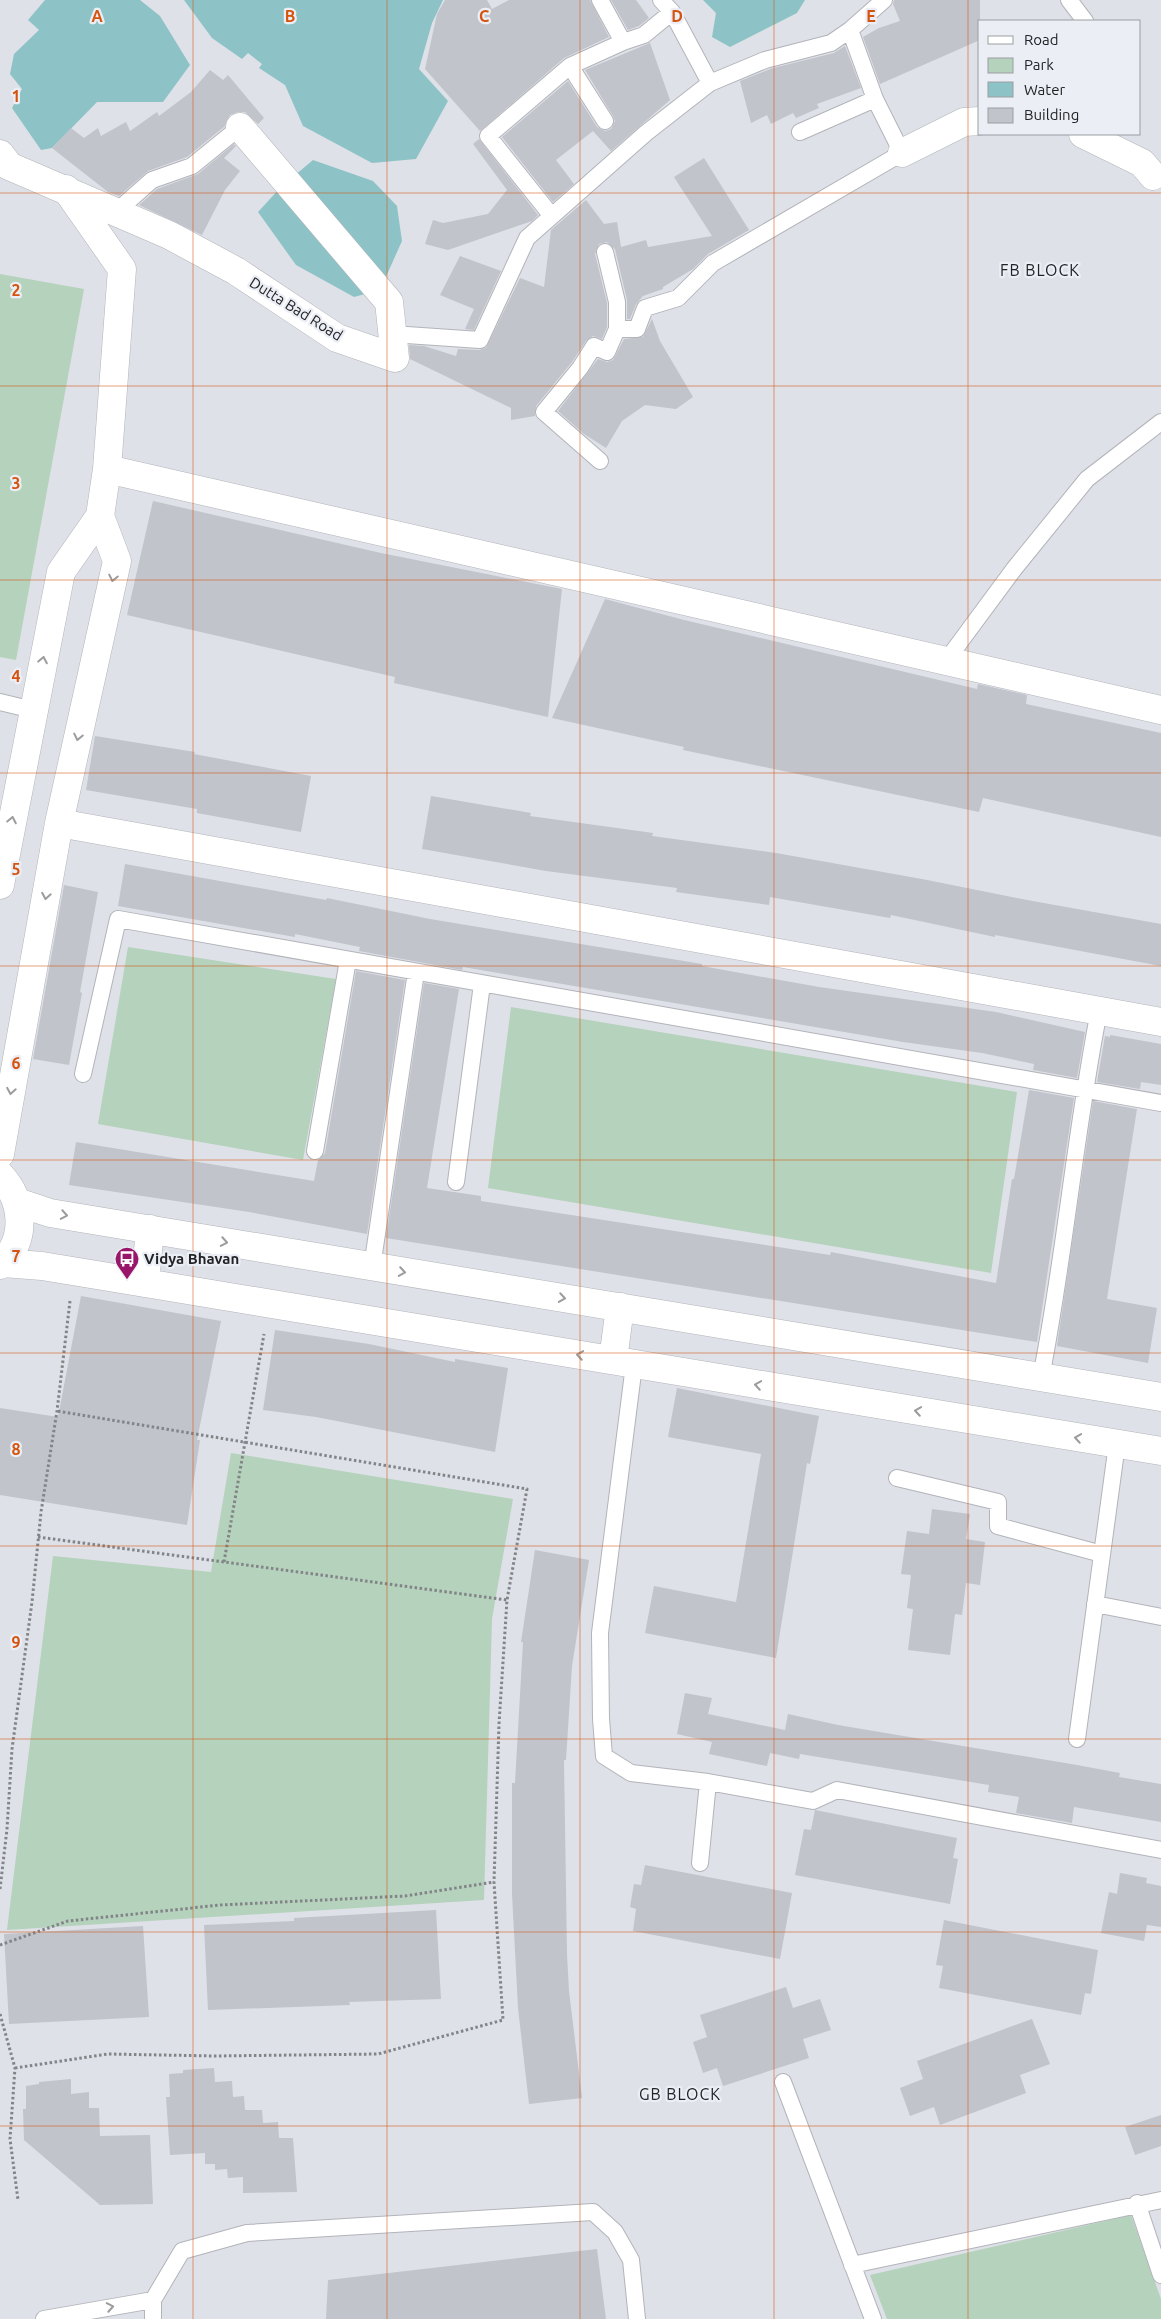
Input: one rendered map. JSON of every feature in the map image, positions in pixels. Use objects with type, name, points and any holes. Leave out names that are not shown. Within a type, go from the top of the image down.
[{"type":"street","points":[[902,153],[964,122],[978,121]]},
{"type":"street","name":"Dutta Bad Road","points":[[0,154],[9,166],[169,235],[236,271],[337,338],[395,358],[389,302],[240,127]]},
{"type":"street","points":[[1084,135],[1142,163],[1157,180]]},
{"type":"street","points":[[0,885],[61,572],[100,516],[107,469],[122,269],[66,189]]},
{"type":"street","points":[[107,469],[1161,710]]},
{"type":"street","points":[[0,1154],[59,823],[116,561],[100,516]]},
{"type":"street","points":[[59,823],[1161,1022]]},
{"type":"street","points":[[0,1175],[13,1192],[20,1220],[17,1239],[1,1264],[42,1266],[1161,1451]]},
{"type":"street","points":[[17,1202],[50,1213],[1161,1397]]},
{"type":"street","points":[[145,1283],[150,1230]]},
{"type":"street","points":[[620,1307],[624,1363]]},
{"type":"lane","points":[[600,0],[623,42]]},
{"type":"lane","points":[[392,334],[480,340],[527,238],[646,133],[710,83],[765,60],[831,43],[850,30],[884,0]]},
{"type":"lane","points":[[1068,0],[1083,20]]},
{"type":"lane","points":[[551,215],[488,136],[570,66],[623,42],[644,35],[667,6],[710,83]]},
{"type":"lane","points":[[617,329],[637,329],[645,308],[678,298],[713,263],[902,153],[874,99],[850,30]]},
{"type":"lane","points":[[570,66],[605,121]]},
{"type":"lane","points":[[800,132],[874,99]]},
{"type":"lane","points":[[117,211],[152,180],[192,166],[240,127]]},
{"type":"lane","points":[[600,461],[544,412],[580,368],[594,346],[607,352],[617,329],[618,302],[605,252]]},
{"type":"lane","points":[[946,661],[1014,569],[1087,479],[1161,422]]},
{"type":"lane","points":[[0,702],[33,710]]},
{"type":"lane","points":[[83,1074],[118,919],[1161,1103]]},
{"type":"lane","points":[[315,1151],[348,960]]},
{"type":"lane","points":[[372,1267],[416,972]]},
{"type":"lane","points":[[456,1182],[482,984]]},
{"type":"lane","points":[[1041,1377],[1052,1323],[1084,1090],[1099,1010]]},
{"type":"lane","points":[[624,1363],[600,1633],[601,1719],[604,1756],[630,1773],[708,1782],[813,1801],[837,1790],[1161,1850]]},
{"type":"lane","points":[[1078,1739],[1117,1444]]},
{"type":"lane","points":[[897,1478],[998,1502],[998,1526],[1102,1554]]},
{"type":"lane","points":[[1095,1604],[1161,1617]]},
{"type":"lane","points":[[700,1863],[708,1782]]},
{"type":"lane","points":[[783,2082],[872,2319]]},
{"type":"lane","points":[[852,2265],[1136,2203],[1161,2200]]},
{"type":"lane","points":[[1136,2203],[1161,2275]]},
{"type":"lane","points":[[153,2319],[152,2300],[182,2251],[247,2233],[594,2212],[615,2232],[631,2260],[637,2319]]},
{"type":"lane","points":[[44,2319],[152,2300]]},
{"type":"path","points":[[0,1889],[7,1830],[12,1749],[32,1602],[38,1537],[57,1411],[70,1296]]},
{"type":"path","points":[[224,1562],[269,1304]]},
{"type":"path","points":[[15,2068],[108,2054],[215,2056],[378,2054],[503,2020],[494,1882],[499,1724],[507,1600],[527,1489],[57,1411]]},
{"type":"path","points":[[38,1537],[507,1600]]},
{"type":"path","points":[[0,1945],[68,1920],[220,1906],[405,1896],[494,1882]]},
{"type":"path","points":[[0,2014],[15,2068],[10,2139],[18,2200]]},
{"type":"green space","points":[[0,274],[84,289],[16,660],[0,657]]},
{"type":"green space","points":[[128,947],[336,979],[303,1160],[98,1124]]},
{"type":"green space","points":[[511,1007],[1017,1092],[991,1273],[488,1188]]},
{"type":"green space","points":[[231,1453],[513,1499],[492,1619],[484,1900],[7,1930],[53,1556],[211,1572]]},
{"type":"green space","points":[[1131,2215],[1161,2299],[1161,2319],[887,2319],[870,2275]]},
{"type":"water","points":[[45,0],[140,0],[160,16],[190,65],[163,102],[97,102],[52,148],[41,150],[12,108],[22,89],[10,74],[14,54],[39,30],[28,20]]},
{"type":"water","points":[[184,0],[443,0],[432,23],[419,69],[448,101],[416,159],[372,163],[303,126],[285,85],[259,68],[262,64],[248,53],[242,59],[212,38]]},
{"type":"water","points":[[703,0],[805,0],[797,13],[730,47],[712,37],[716,13]]},
{"type":"water","points":[[313,160],[373,181],[397,206],[402,241],[380,290],[354,297],[296,265],[258,212],[281,187]]},
{"type":"building","points":[[445,0],[487,0],[492,9],[509,0],[590,0],[609,37],[564,58],[480,131],[425,69],[437,14]]},
{"type":"building","points":[[611,0],[636,0],[649,18],[639,26],[628,30]]},
{"type":"building","points":[[894,0],[980,0],[978,41],[880,84],[863,37],[879,28],[900,21],[893,4]]},
{"type":"building","points":[[650,43],[670,100],[611,151],[593,131],[556,160],[574,184],[553,202],[502,137],[568,81],[597,127],[605,131],[611,129],[615,121],[613,116],[585,70]]},
{"type":"building","points":[[845,46],[861,88],[817,104],[819,108],[796,118],[793,113],[771,124],[767,115],[751,123],[740,81],[773,68],[834,53]]},
{"type":"building","points":[[210,70],[223,80],[228,75],[264,118],[258,124],[245,112],[230,115],[225,126],[187,157],[148,171],[119,196],[108,192],[52,148],[71,128],[84,138],[98,128],[101,136],[126,122],[130,131],[157,112],[159,116],[191,92]]},
{"type":"building","points":[[479,139],[538,215],[532,221],[448,250],[425,244],[433,220],[443,223],[488,214],[507,190],[473,144]]},
{"type":"building","points":[[234,144],[236,146],[224,158],[240,171],[225,190],[202,235],[139,205],[157,189],[198,174]]},
{"type":"building","points":[[704,158],[749,230],[708,254],[693,269],[663,287],[663,289],[643,296],[636,304],[630,319],[627,319],[627,300],[615,249],[607,242],[599,244],[595,254],[607,303],[607,327],[602,339],[593,336],[586,341],[572,362],[536,406],[535,416],[511,420],[511,408],[410,359],[409,345],[424,346],[456,356],[458,349],[479,350],[486,348],[520,278],[544,287],[551,230],[586,200],[604,224],[617,222],[621,247],[646,240],[648,247],[712,236],[674,177]]},
{"type":"building","points":[[460,256],[501,271],[474,330],[465,329],[474,309],[440,295]]},
{"type":"building","points":[[652,319],[660,341],[693,397],[676,409],[645,405],[622,421],[606,448],[584,434],[558,411],[598,359],[607,362],[613,360],[624,339],[643,337]]},
{"type":"building","points":[[153,501],[381,553],[562,589],[548,717],[394,683],[395,677],[127,615]]},
{"type":"building","points":[[605,599],[684,620],[977,689],[978,684],[1027,695],[1026,704],[1161,733],[1161,837],[983,798],[979,812],[683,750],[684,747],[552,718]]},
{"type":"building","points":[[95,736],[195,752],[194,754],[311,776],[301,832],[197,813],[197,809],[86,790]]},
{"type":"building","points":[[431,796],[531,813],[530,816],[653,833],[652,836],[776,853],[1161,924],[1161,966],[995,935],[995,937],[891,915],[890,918],[770,897],[769,905],[676,892],[677,888],[546,871],[422,849]]},
{"type":"building","points":[[125,864],[326,900],[327,898],[430,919],[702,964],[702,966],[819,987],[996,1012],[1085,1032],[1077,1078],[1033,1070],[1034,1064],[982,1053],[903,1042],[463,967],[462,970],[359,951],[360,947],[295,934],[295,937],[118,906]]},
{"type":"building","points":[[64,885],[98,892],[69,1065],[33,1059]]},
{"type":"building","points":[[356,971],[405,980],[367,1234],[249,1212],[69,1185],[76,1142],[314,1181],[318,1160],[325,1153]]},
{"type":"building","points":[[424,983],[459,989],[427,1188],[481,1196],[481,1201],[830,1255],[831,1252],[996,1283],[1012,1179],[1014,1179],[1029,1090],[1074,1098],[1037,1342],[386,1238]]},
{"type":"building","points":[[1110,1035],[1161,1044],[1161,1085],[1141,1082],[1140,1089],[1097,1082],[1105,1036],[1110,1037]]},
{"type":"building","points":[[1093,1101],[1137,1109],[1107,1299],[1157,1308],[1148,1363],[1057,1346]]},
{"type":"building","points":[[81,1296],[221,1321],[197,1440],[200,1440],[187,1525],[0,1495],[0,1408],[58,1417]]},
{"type":"building","points":[[275,1330],[369,1344],[455,1362],[455,1359],[508,1368],[495,1452],[316,1417],[263,1410]]},
{"type":"building","points":[[677,1388],[819,1416],[810,1464],[807,1463],[776,1658],[645,1633],[654,1586],[736,1602],[761,1454],[668,1437]]},
{"type":"building","points":[[932,1509],[970,1514],[966,1539],[985,1542],[980,1585],[966,1583],[962,1615],[955,1614],[950,1655],[908,1650],[913,1609],[907,1608],[911,1575],[901,1574],[907,1531],[929,1534]]},
{"type":"building","points":[[535,1550],[589,1560],[572,1666],[566,1760],[564,1760],[567,1954],[569,1991],[582,2098],[529,2104],[518,2008],[512,1894],[512,1783],[515,1783],[523,1642],[521,1642]]},
{"type":"building","points":[[685,1693],[712,1698],[708,1714],[785,1730],[788,1714],[838,1725],[1120,1773],[1119,1777],[1161,1784],[1161,1822],[1074,1807],[1072,1823],[1016,1813],[1019,1797],[988,1792],[989,1785],[800,1754],[799,1759],[770,1753],[767,1766],[709,1754],[712,1742],[677,1734]]},
{"type":"building","points":[[815,1810],[957,1838],[953,1858],[958,1859],[950,1904],[795,1875],[804,1829],[811,1830]]},
{"type":"building","points":[[645,1865],[792,1893],[780,1959],[633,1931],[636,1909],[630,1907],[634,1884],[641,1885]]},
{"type":"building","points":[[1120,1873],[1147,1878],[1146,1883],[1161,1886],[1161,1927],[1147,1925],[1144,1941],[1101,1933],[1109,1892],[1117,1894]]},
{"type":"building","points":[[436,1910],[441,1999],[349,2002],[350,2005],[208,2010],[204,1925],[294,1921],[294,1918]]},
{"type":"building","points":[[944,1920],[1098,1950],[1091,1994],[1085,1993],[1081,2015],[939,1988],[943,1966],[936,1965]]},
{"type":"building","points":[[143,1926],[149,2017],[9,2024],[4,1934]]},
{"type":"building","points":[[786,1987],[793,2008],[820,1999],[831,2030],[803,2039],[809,2058],[723,2086],[717,2068],[703,2073],[693,2042],[707,2037],[700,2015]]},
{"type":"building","points":[[1032,2019],[1050,2064],[1020,2075],[1026,2093],[940,2125],[934,2107],[910,2116],[900,2088],[923,2079],[917,2061]]},
{"type":"building","points":[[214,2068],[215,2082],[232,2081],[233,2097],[244,2096],[245,2110],[262,2110],[263,2123],[278,2122],[279,2138],[293,2138],[297,2192],[243,2193],[243,2177],[228,2178],[227,2169],[215,2170],[215,2164],[205,2164],[205,2153],[170,2155],[166,2097],[170,2097],[169,2074],[183,2073],[183,2070]]},
{"type":"building","points":[[71,2079],[71,2094],[89,2092],[89,2108],[99,2108],[100,2136],[150,2135],[153,2204],[100,2205],[24,2140],[23,2109],[26,2109],[26,2086],[39,2084],[39,2082]]},
{"type":"building","points":[[1161,2115],[1161,2146],[1135,2155],[1125,2127]]},
{"type":"building","points":[[597,2249],[606,2319],[326,2319],[328,2280]]},
{"type":"place","name":"Vidya Bhavan","points":[[127,1280]]},
{"type":"district","name":"FB BLOCK","points":[[1040,270]]},
{"type":"district","name":"GB BLOCK","points":[[680,2094]]}]
